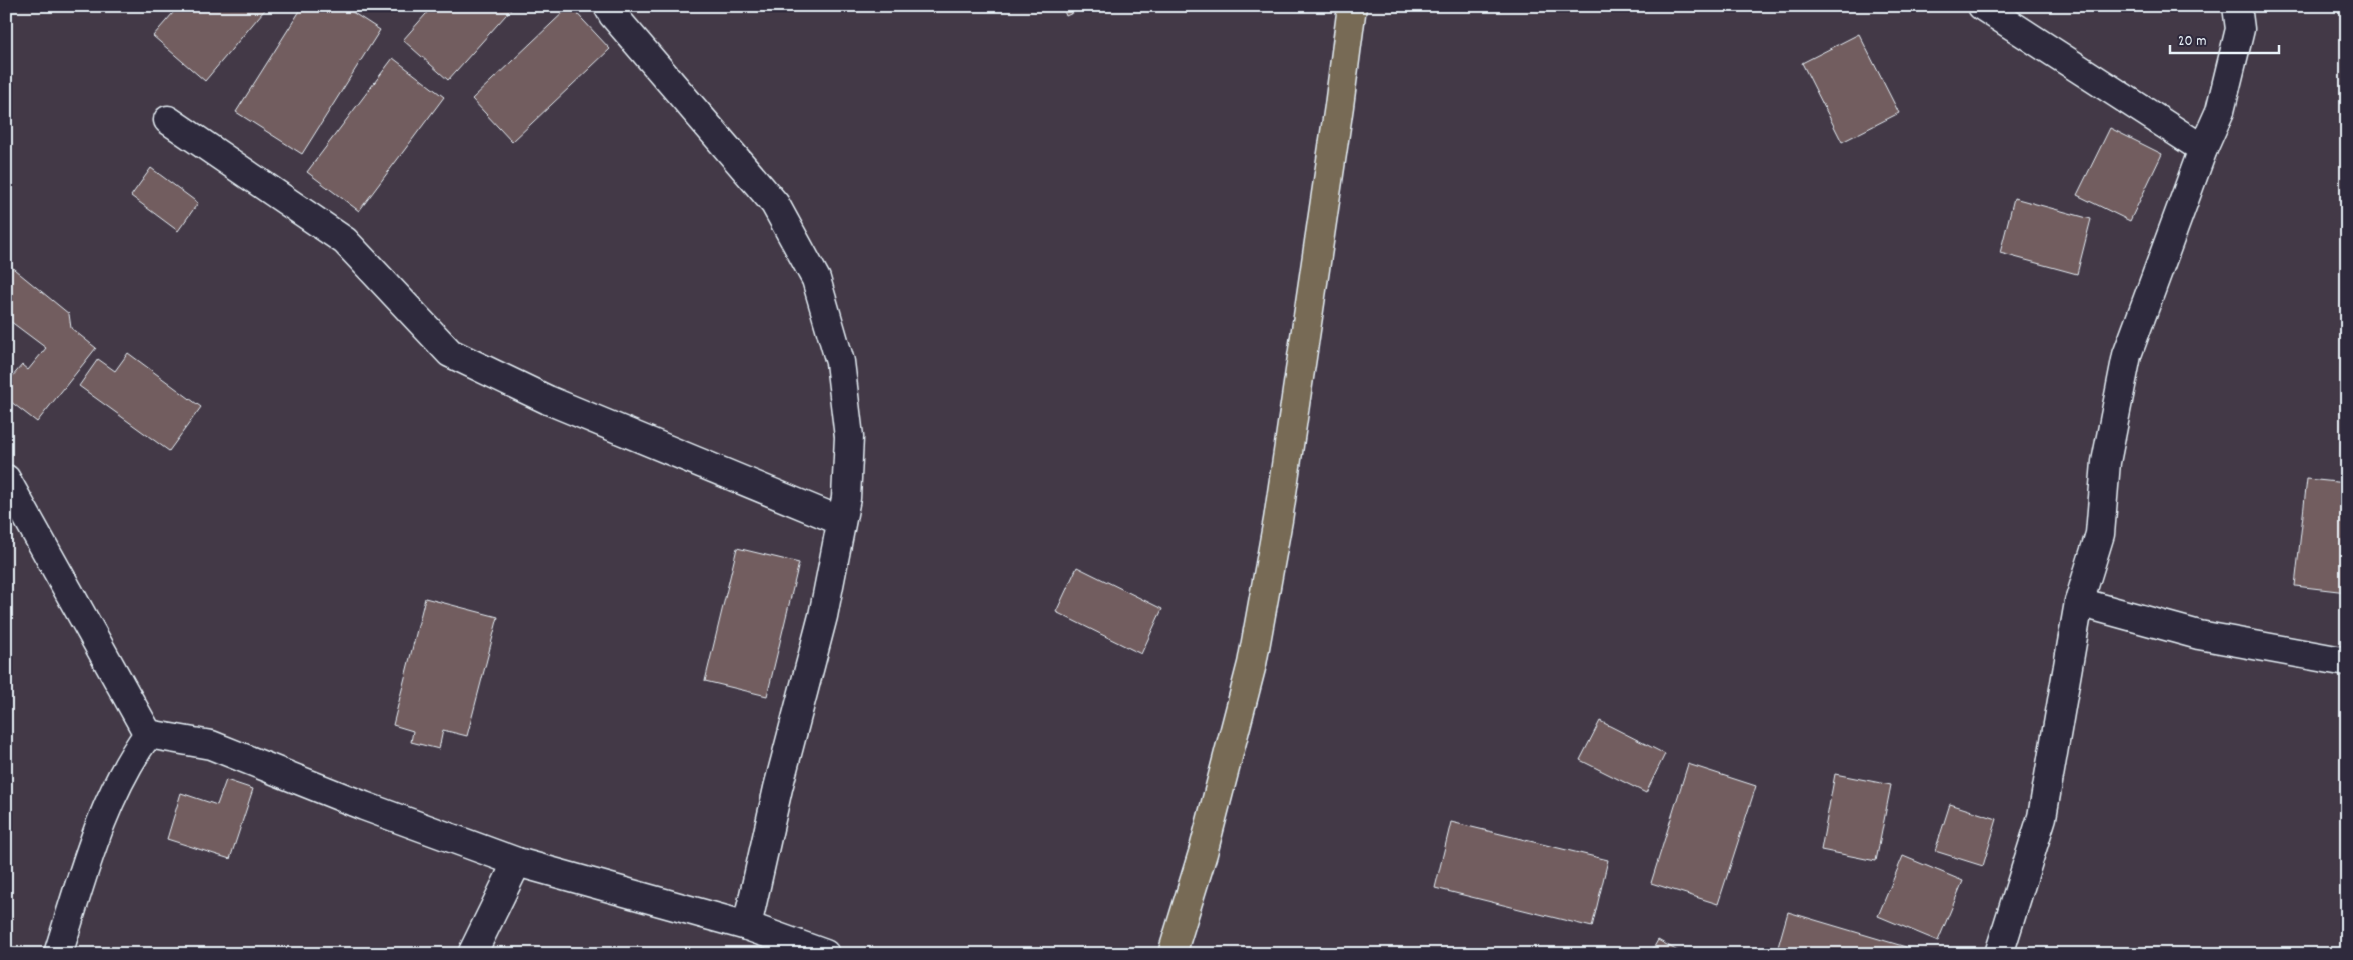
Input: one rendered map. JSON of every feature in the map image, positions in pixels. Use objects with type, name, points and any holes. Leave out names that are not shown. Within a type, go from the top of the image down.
[{"type":"main road","points":[[1172,954],[1202,853],[1252,664],[1281,500],[1338,116],[1352,6]]},
{"type":"street","points":[[608,6],[613,15],[774,204],[816,279],[840,362],[849,437],[846,498],[823,616],[778,788],[747,926]]},
{"type":"street","points":[[1982,6],[2203,149]]},
{"type":"street","points":[[1999,954],[2042,817],[2079,602],[2100,534],[2106,462],[2128,355],[2203,149],[2220,111],[2240,29],[2237,6]]},
{"type":"street","points":[[168,120],[345,241],[450,353],[548,400],[841,521]]},
{"type":"street","points":[[6,479],[148,734]]},
{"type":"street","points":[[2079,602],[2199,635],[2347,662]]},
{"type":"street","points":[[148,734],[212,746],[364,806],[517,862],[747,926],[826,954]]},
{"type":"street","points":[[58,954],[98,828],[130,758],[148,734]]},
{"type":"street","points":[[472,954],[517,862]]},
{"type":"building","points":[[179,6],[268,6],[205,81],[153,36]]},
{"type":"building","points":[[303,6],[343,6],[380,30],[302,154],[236,112]]},
{"type":"building","points":[[433,6],[514,6],[448,80],[403,40]]},
{"type":"building","points":[[570,6],[610,49],[512,142],[472,99]]},
{"type":"building","points":[[1062,6],[1088,6],[1066,16]]},
{"type":"building","points":[[1859,34],[1899,113],[1842,142],[1802,63]]},
{"type":"building","points":[[393,58],[444,97],[359,211],[307,172]]},
{"type":"building","points":[[2110,128],[2162,154],[2130,221],[2077,195]]},
{"type":"building","points":[[151,168],[198,203],[178,231],[131,196]]},
{"type":"building","points":[[2014,198],[2091,219],[2077,274],[2000,253]]},
{"type":"building","points":[[9,265],[69,314],[71,328],[96,348],[37,422],[6,398],[6,384],[22,365],[28,370],[46,348],[6,318],[6,269]]},
{"type":"building","points":[[128,353],[201,407],[169,451],[79,386],[98,359],[115,371]]},
{"type":"building","points":[[2307,479],[2347,483],[2347,592],[2295,586]]},
{"type":"building","points":[[737,548],[799,563],[767,696],[705,681]]},
{"type":"building","points":[[1077,567],[1162,609],[1141,654],[1056,612]]},
{"type":"building","points":[[425,598],[498,617],[467,736],[443,730],[439,749],[411,742],[413,731],[393,725]]},
{"type":"building","points":[[1600,721],[1665,754],[1646,793],[1580,760]]},
{"type":"building","points":[[1688,764],[1756,786],[1718,904],[1651,883]]},
{"type":"building","points":[[1835,774],[1891,785],[1876,861],[1821,850]]},
{"type":"building","points":[[226,780],[253,789],[230,859],[167,839],[181,793],[217,805]]},
{"type":"building","points":[[1950,804],[1997,819],[1983,866],[1935,851]]},
{"type":"building","points":[[1451,822],[1608,860],[1592,927],[1435,888]]},
{"type":"building","points":[[1903,856],[1963,881],[1938,941],[1878,916]]},
{"type":"building","points":[[1788,912],[1906,947],[1904,954],[1776,954]]},
{"type":"building","points":[[1658,940],[1683,954],[1650,954]]}]
